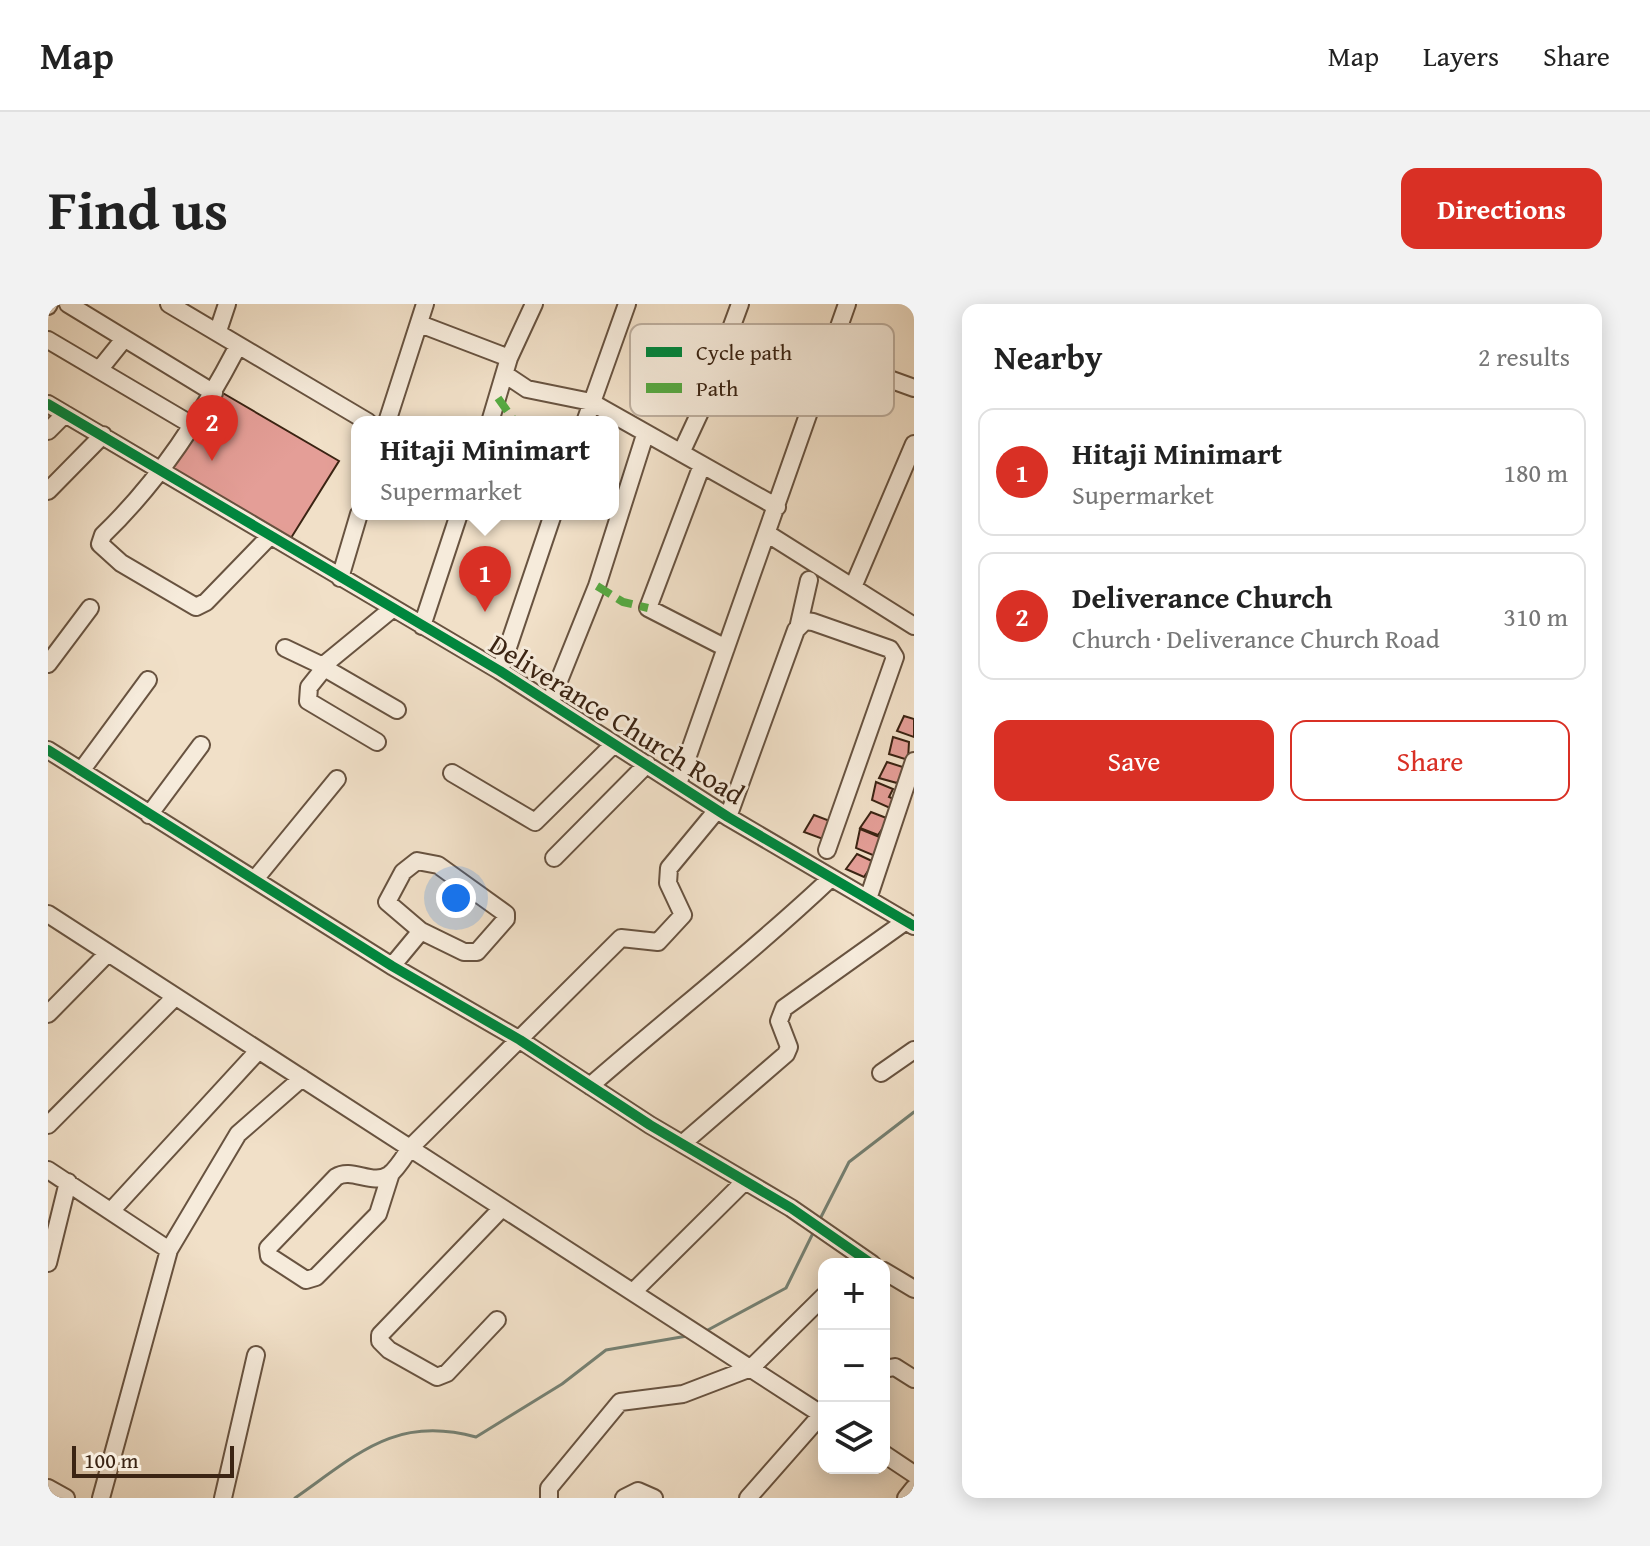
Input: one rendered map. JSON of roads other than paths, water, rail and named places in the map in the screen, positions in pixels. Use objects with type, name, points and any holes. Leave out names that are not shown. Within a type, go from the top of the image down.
[{"type":"street","points":[[68,304],[214,393]]},
{"type":"street","points":[[169,304],[358,416]]},
{"type":"street","points":[[218,331],[227,304]]},
{"type":"street","points":[[389,416],[425,304]]},
{"type":"street","points":[[492,416],[534,304]]},
{"type":"street","points":[[587,416],[627,304]]},
{"type":"street","points":[[733,324],[740,304]]},
{"type":"street","points":[[841,324],[847,304]]},
{"type":"street","points":[[420,324],[508,367],[527,389],[591,402],[614,416]]},
{"type":"street","points":[[99,370],[124,339]]},
{"type":"street","points":[[48,340],[192,425]]},
{"type":"street","points":[[238,346],[214,393],[163,471],[103,535],[100,544],[121,563],[196,607],[206,602],[270,536]]},
{"type":"street","points":[[894,381],[914,388]]},
{"type":"street","name":"Deliverance Church Road","points":[[48,404],[500,671],[722,814],[910,924]]},
{"type":"street","points":[[48,431],[65,414]]},
{"type":"street","points":[[681,453],[698,416]]},
{"type":"street","points":[[678,784],[810,416]]},
{"type":"street","points":[[619,419],[777,507]]},
{"type":"street","points":[[48,491],[103,435]]},
{"type":"street","points":[[619,517],[645,435]]},
{"type":"street","points":[[853,587],[914,444]]},
{"type":"street","points":[[702,465],[648,608],[726,648]]},
{"type":"street","points":[[340,578],[357,520]]},
{"type":"street","points":[[422,626],[457,520]]},
{"type":"street","points":[[500,671],[551,520]]},
{"type":"street","points":[[550,703],[597,586],[618,520]]},
{"type":"street","points":[[768,534],[914,626]]},
{"type":"street","points":[[391,1173],[378,1178],[346,1172],[336,1177],[268,1248],[269,1256],[306,1280],[316,1277],[378,1214],[391,1173],[410,1148],[621,938],[658,942],[683,915],[668,883],[669,868],[722,814],[799,624],[809,580]]},
{"type":"street","points":[[48,664],[90,608]]},
{"type":"street","points":[[377,742],[308,701],[309,687],[325,667],[326,661],[392,609]]},
{"type":"street","points":[[799,624],[805,621],[825,626],[890,649],[895,657],[827,850]]},
{"type":"street","points":[[285,648],[325,667],[397,710]]},
{"type":"street","points":[[81,771],[148,680]]},
{"type":"street","points":[[452,773],[535,822],[614,744]]},
{"type":"street","points":[[149,815],[201,745]]},
{"type":"street","points":[[48,750],[392,966],[520,1040],[682,1144],[791,1208],[852,1258]]},
{"type":"street","points":[[868,899],[914,761]]},
{"type":"street","points":[[554,858],[647,764]]},
{"type":"street","points":[[256,878],[337,779]]},
{"type":"street","points":[[417,861],[438,865],[506,914],[506,919],[477,952],[464,952],[421,931],[387,902],[403,872],[417,861]]},
{"type":"street","points":[[590,1086],[686,1001],[774,932],[831,878]]},
{"type":"street","points":[[48,914],[818,1412]]},
{"type":"street","points":[[682,1144],[786,1054],[789,1047],[779,1021],[784,1008],[910,924]]},
{"type":"street","points":[[392,966],[421,931]]},
{"type":"street","points":[[48,1014],[108,953]]},
{"type":"street","points":[[48,1125],[175,997]]},
{"type":"street","points":[[881,1073],[914,1050]]},
{"type":"street","points":[[112,1210],[258,1051]]},
{"type":"street","points":[[101,1498],[169,1250],[238,1134],[302,1078]]},
{"type":"street","points":[[48,1170],[169,1250]]},
{"type":"street","points":[[48,1263],[68,1182]]},
{"type":"street","points":[[633,1292],[744,1182]]},
{"type":"street","points":[[497,1320],[447,1373],[437,1377],[389,1350],[380,1341],[380,1335],[502,1208]]},
{"type":"street","points":[[890,1275],[914,1289]]},
{"type":"street","points":[[549,1498],[549,1488],[620,1402],[683,1394],[751,1368],[818,1302]]},
{"type":"street","points":[[223,1498],[256,1355]]},
{"type":"street","points":[[890,1368],[895,1367],[914,1379]]},
{"type":"street","points":[[748,1498],[818,1421]]},
{"type":"street","points":[[890,1458],[914,1474]]},
{"type":"street","points":[[48,1488],[66,1498]]},
{"type":"street","points":[[906,1498],[914,1488]]},
{"type":"street","points":[[624,1498],[638,1491],[654,1498]]},
{"type":"waterway","points":[[820,1219],[849,1162],[914,1112]]},
{"type":"waterway","points":[[706,1331],[786,1288],[815,1229]]},
{"type":"waterway","points":[[295,1498],[379,1443],[422,1431],[476,1437],[562,1384],[606,1350],[687,1336]]},
{"type":"place","name":"Deliverance Church","points":[[212,461]]},
{"type":"place","name":"Hitaji Minimart","points":[[485,612]]}]
